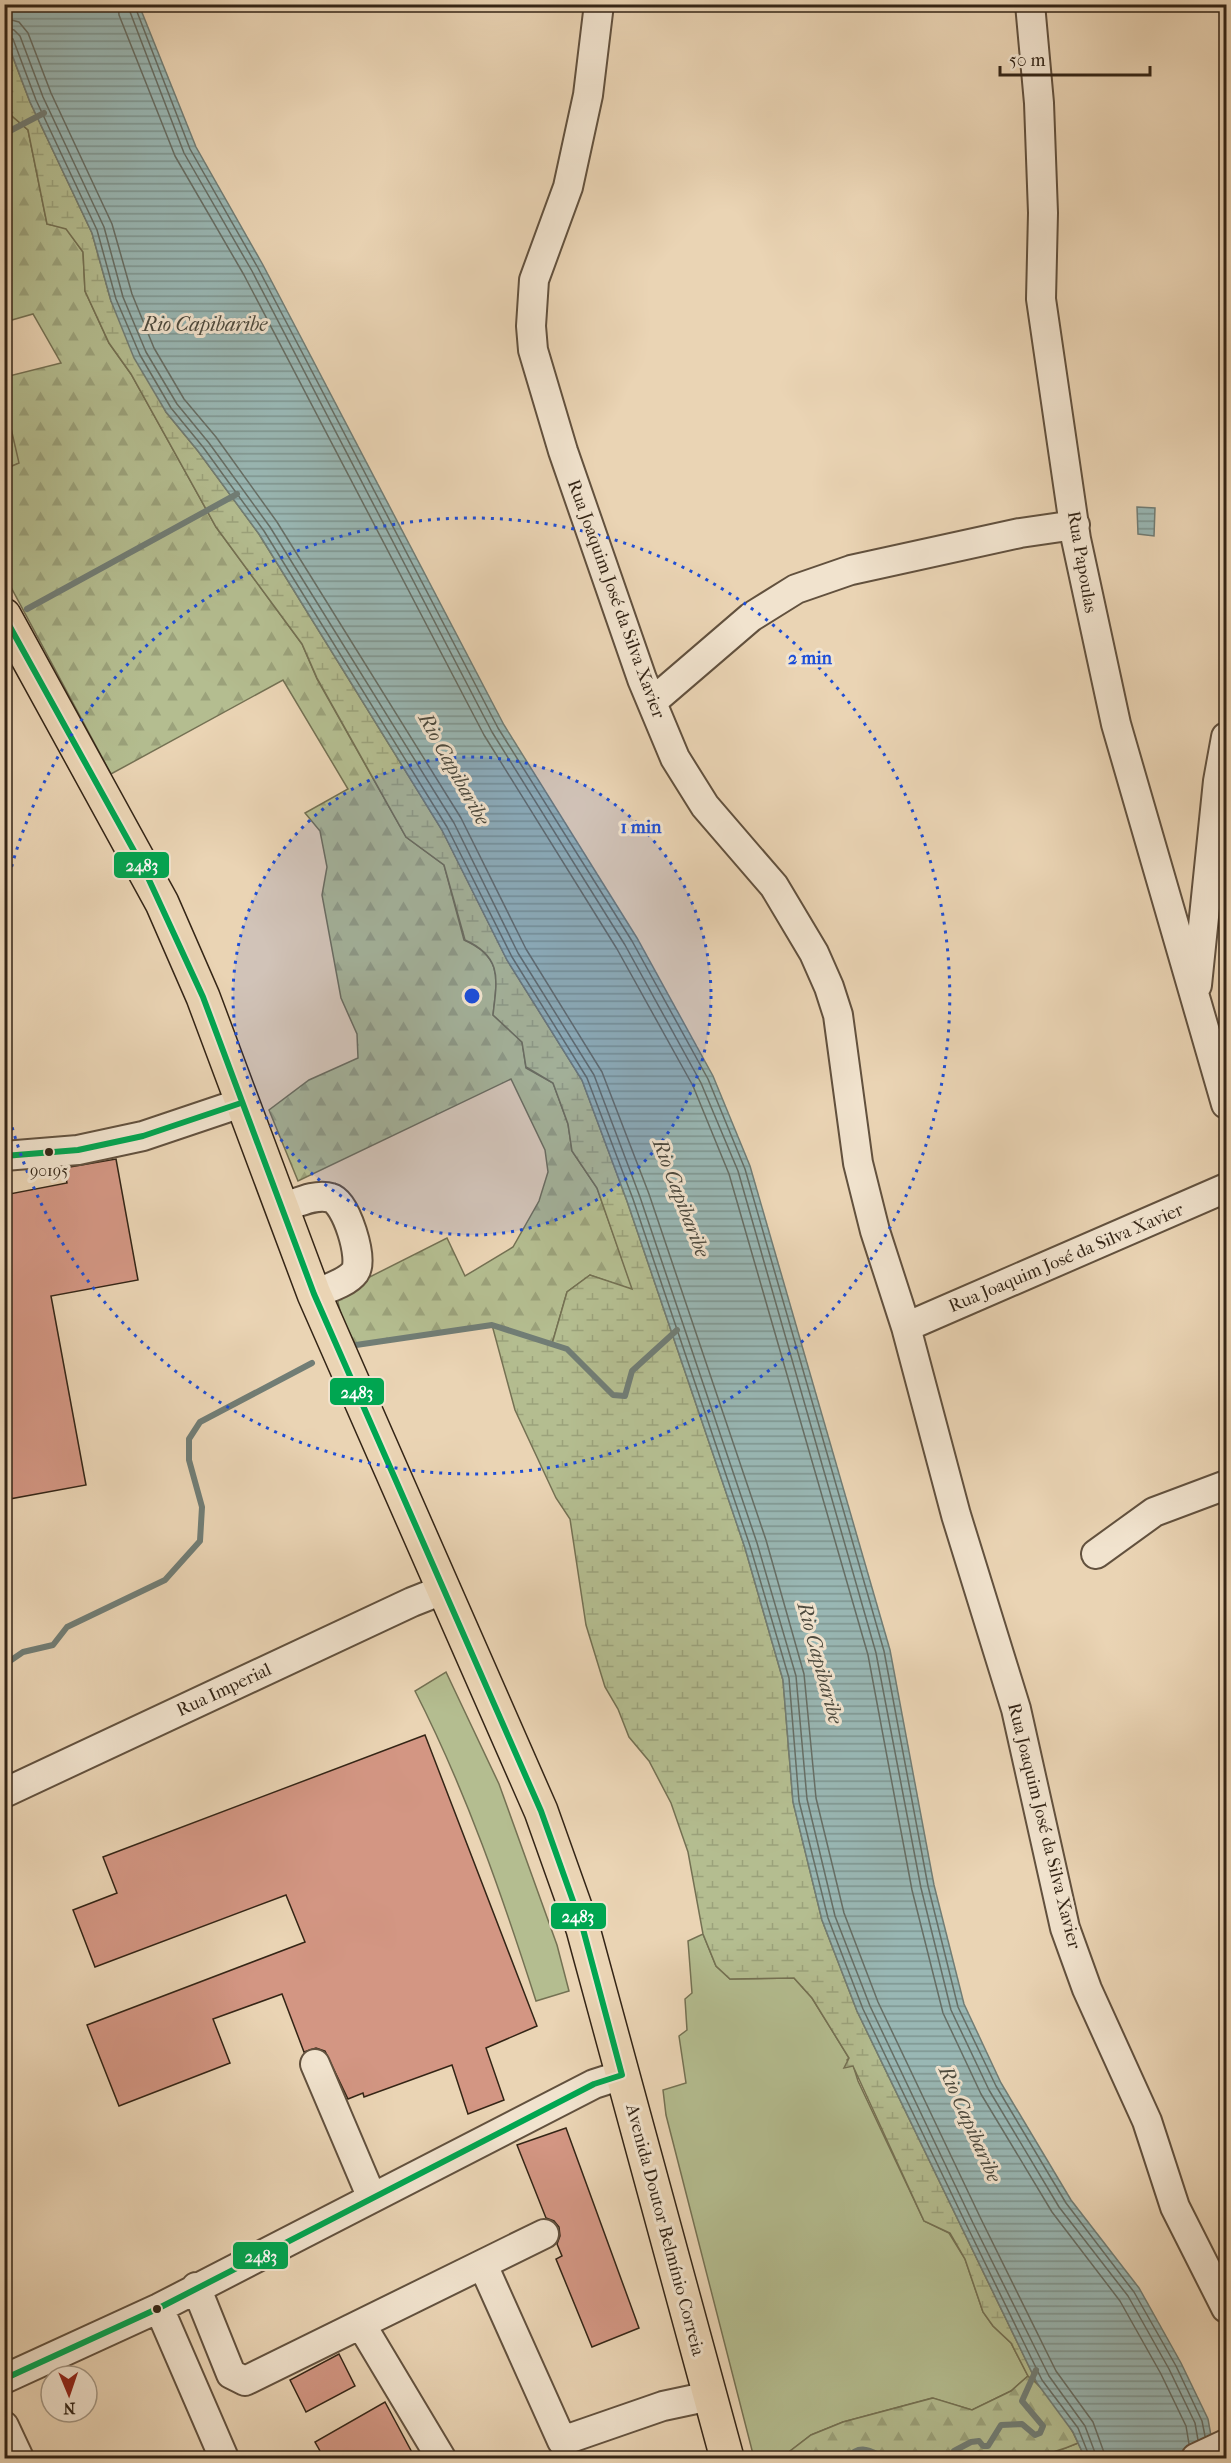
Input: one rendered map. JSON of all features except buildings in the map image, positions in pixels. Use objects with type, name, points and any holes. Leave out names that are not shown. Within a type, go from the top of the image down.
[{"type":"main road","name":"Avenida Doutor Belmínio Correia","points":[[4,615],[162,903],[203,997],[314,1294],[541,1811],[583,1929],[727,2458]]},
{"type":"street","name":"Rua Joaquim José da Silva Xavier","points":[[599,4],[588,95],[568,187],[534,280],[531,326],[533,350],[563,451],[642,679],[689,783],[711,813],[774,886],[814,953],[829,987],[838,1015],[858,1163],[875,1231],[906,1327],[956,1515],[1016,1709],[1065,1928],[1087,1989],[1147,2121],[1175,2207],[1190,2241],[1227,2308]]},
{"type":"street","name":"Rua Papoulas","points":[[1030,4],[1039,103],[1042,202],[1041,299],[1087,598],[1116,724],[1227,1104]]},
{"type":"street","points":[[652,702],[751,617],[796,589],[851,570],[1020,533],[1075,525]]},
{"type":"street","points":[[1196,998],[1218,781],[1227,737]]},
{"type":"street","points":[[4,1156],[78,1150],[143,1136],[241,1102]]},
{"type":"street","name":"Rua Joaquim José da Silva Xavier","points":[[906,1327],[1227,1188]]},
{"type":"street","points":[[282,1208],[322,1196],[333,1198],[340,1204],[345,1216],[358,1252],[358,1264],[354,1273],[314,1294]]},
{"type":"street","points":[[1096,1554],[1154,1512],[1227,1485]]},
{"type":"street","name":"Rua Imperial","points":[[4,1793],[445,1589]]},
{"type":"street","points":[[315,2064],[372,2198]]},
{"type":"street","points":[[4,2379],[159,2308],[594,2084],[622,2075]]},
{"type":"street","points":[[196,2287],[231,2374],[245,2381],[362,2326],[544,2234]]},
{"type":"street","points":[[483,2265],[566,2450],[663,2406],[710,2396]]},
{"type":"street","points":[[159,2308],[224,2458]]},
{"type":"street","points":[[362,2326],[441,2458]]},
{"type":"street","points":[[4,2426],[19,2458]]},
{"type":"street","points":[[1196,2458],[1227,2444]]},
{"type":"green space","points":[[4,34],[30,102],[92,233],[111,301],[166,412],[198,451],[259,534],[442,830],[507,960],[582,1080],[627,1201],[745,1548],[783,1680],[793,1802],[822,1920],[857,2011],[1037,2383],[1028,2376],[1011,2343],[993,2326],[983,2312],[965,2259],[950,2233],[924,2221],[853,2066],[844,2068],[849,2058],[812,1998],[794,1978],[730,1979],[716,1966],[703,1934],[688,1852],[671,1803],[649,1761],[629,1737],[618,1709],[605,1687],[586,1625],[570,1519],[556,1498],[515,1410],[492,1325],[552,1344],[567,1292],[590,1275],[632,1289],[597,1188],[572,1151],[568,1124],[553,1083],[526,1067],[522,1042],[493,1015],[496,991],[495,971],[486,954],[465,940],[444,865],[406,837],[317,678],[302,644],[216,527],[131,374],[109,343],[85,291],[83,252],[66,229],[47,224],[28,130],[5,110]]},
{"type":"green space","points":[[5,110],[28,130],[47,224],[66,228],[83,252],[85,291],[109,343],[131,374],[216,527],[302,644],[317,679],[406,837],[444,865],[464,940],[486,954],[495,970],[496,990],[493,1015],[522,1042],[526,1068],[553,1083],[568,1124],[572,1151],[597,1188],[633,1290],[590,1275],[567,1292],[552,1344],[492,1325],[356,1345],[342,1319],[336,1294],[447,1238],[465,1276],[513,1247],[539,1201],[548,1172],[545,1150],[511,1079],[298,1181],[269,1110],[309,1080],[358,1058],[357,1034],[341,998],[322,895],[327,867],[320,831],[305,813],[348,789],[283,680],[111,774],[5,576],[5,469],[19,463],[5,402],[5,377],[61,363],[33,314],[5,322]]},
{"type":"green space","points":[[4,402],[20,463],[5,469],[4,467]]},
{"type":"green space","points":[[446,1672],[499,1784],[557,1945],[569,1991],[536,2001],[467,1805],[415,1691]]},
{"type":"green space","points":[[703,1934],[716,1966],[730,1979],[794,1978],[812,1998],[849,2058],[847,2060],[853,2065],[858,2081],[924,2221],[949,2233],[965,2259],[983,2312],[993,2326],[1011,2343],[1028,2376],[1011,2391],[972,2410],[932,2398],[843,2422],[811,2435],[781,2458],[754,2458],[666,2115],[663,2090],[686,2083],[679,2036],[687,2030],[685,1999],[692,1993],[688,1941]]},
{"type":"green space","points":[[1028,2376],[1057,2407],[1078,2443],[1041,2455],[1017,2457],[978,2451],[973,2458],[781,2458],[811,2435],[843,2422],[933,2398],[972,2410],[1011,2391]]},
{"type":"green space","points":[[1078,2443],[1085,2458],[973,2458],[978,2451],[1005,2456],[1029,2456],[1053,2452]]},
{"type":"water","name":"Rio Capibaribe","points":[[4,5],[139,5],[196,147],[263,265],[504,725],[637,938],[713,1076],[750,1166],[890,1650],[934,1885],[964,2004],[1001,2083],[1071,2200],[1139,2288],[1181,2363],[1208,2419],[1215,2458],[1085,2458],[1073,2432],[1037,2383],[857,2011],[822,1920],[793,1802],[783,1680],[745,1548],[627,1201],[582,1080],[507,960],[442,830],[259,534],[198,451],[166,412],[134,358],[111,301],[92,233],[30,102],[5,36]]},
{"type":"water","points":[[1137,507],[1155,508],[1154,536],[1138,534]]},
{"type":"waterway","points":[[4,134],[44,113]]},
{"type":"waterway","points":[[27,609],[237,494]]},
{"type":"waterway","points":[[356,1345],[492,1325],[567,1349],[613,1395],[625,1396],[632,1371],[677,1330]]},
{"type":"waterway","points":[[4,1665],[23,1652],[53,1645],[67,1627],[165,1580],[200,1541],[202,1507],[189,1460],[189,1439],[200,1422],[312,1363]]},
{"type":"waterway","points":[[956,2458],[954,2451],[971,2442],[979,2441],[983,2446],[988,2446],[1001,2425],[1022,2424],[1035,2435],[1040,2433],[1043,2426],[1022,2401],[1036,2370]]},
{"type":"waterway","points":[[847,2458],[852,2453],[861,2450],[886,2458]]},
{"type":"transit line","name":"2483","points":[[4,616],[144,869],[203,997],[314,1294],[541,1811],[583,1929],[622,2075],[594,2084],[159,2308],[4,2379]]},
{"type":"transit line","name":"2483","points":[[4,1156],[78,1150],[143,1136],[241,1103]]},
{"type":"place","name":"90195","points":[[49,1152]]}]
